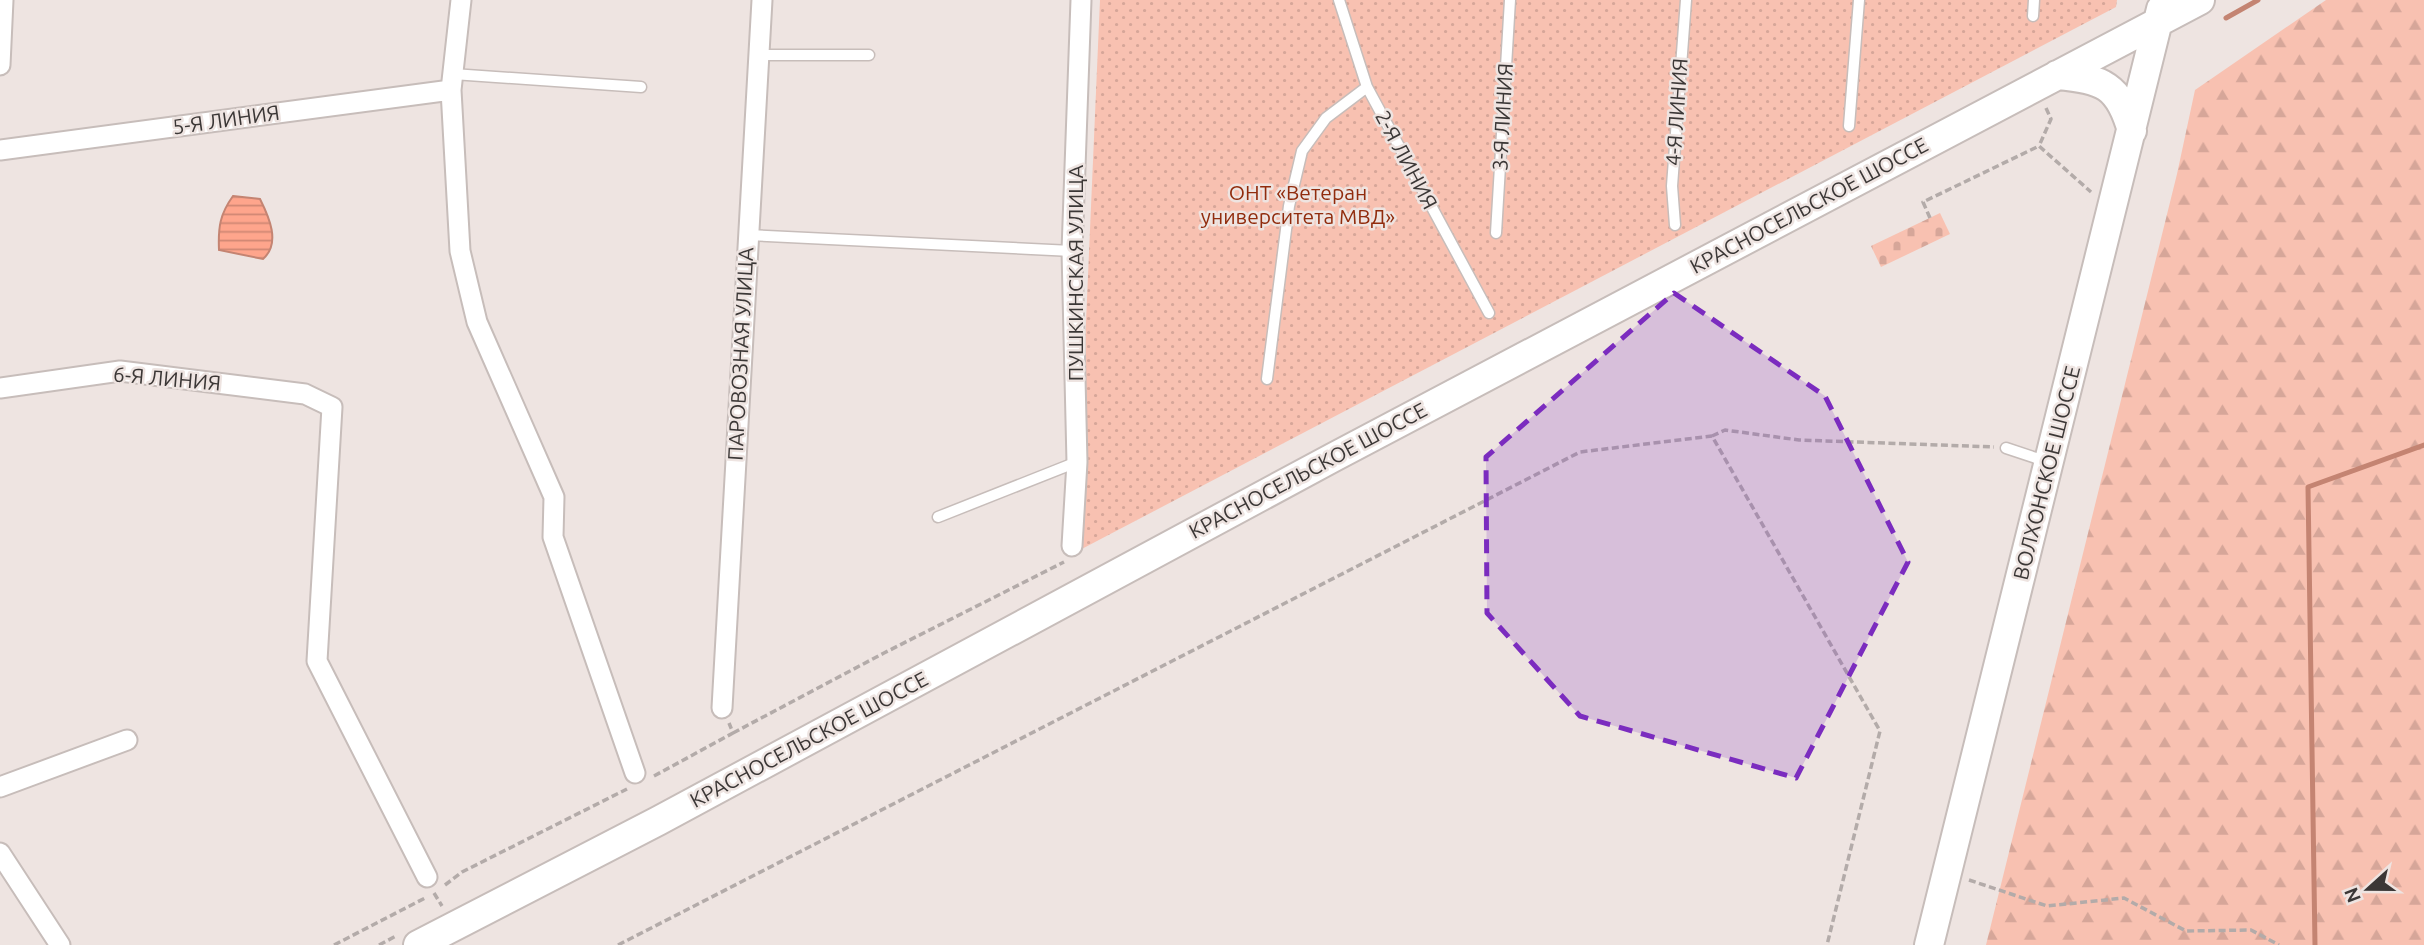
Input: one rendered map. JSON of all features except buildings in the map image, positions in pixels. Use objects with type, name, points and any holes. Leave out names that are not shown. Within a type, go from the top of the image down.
[{"type":"main road","name":"КРАСНОСЕЛЬСКОЕ ШОССЕ","points":[[418,945],[658,821],[1334,457],[2057,75],[2161,11],[2200,0]]},
{"type":"main road","name":"ВОЛХОНСКОЕ ШОССЕ","points":[[1928,945],[2161,11]]},
{"type":"main road","points":[[2057,75],[2093,80],[2107,88],[2120,98],[2132,131]]},
{"type":"street","points":[[0,65],[4,0]]},
{"type":"street","points":[[461,0],[452,82],[460,251],[477,322],[554,497],[553,537],[637,779]]},
{"type":"street","name":"ПАРОВОЗНАЯ УЛИЦА","points":[[722,708],[762,0]]},
{"type":"street","name":"ПУШКИНСКАЯ УЛИЦА","points":[[1072,552],[1077,462],[1072,251],[1081,0]]},
{"type":"street","name":"5-Я ЛИНИЯ","points":[[0,149],[452,82]]},
{"type":"street","name":"6-Я ЛИНИЯ","points":[[0,388],[120,371],[305,394],[332,408],[317,661],[433,888]]},
{"type":"street","points":[[0,787],[127,740]]},
{"type":"street","points":[[0,853],[60,945]]},
{"type":"lane","name":"2-Я ЛИНИЯ","points":[[1339,0],[1367,87],[1489,313]]},
{"type":"lane","name":"3-Я ЛИНИЯ","points":[[1496,233],[1510,0]]},
{"type":"lane","name":"4-Я ЛИНИЯ","points":[[1675,225],[1672,186],[1686,0]]},
{"type":"lane","points":[[1849,126],[1859,0]]},
{"type":"lane","points":[[2033,16],[2034,0]]},
{"type":"lane","points":[[759,55],[869,55]]},
{"type":"lane","points":[[452,82],[641,88]]},
{"type":"lane","points":[[1267,379],[1289,206],[1302,151],[1326,118],[1367,87]]},
{"type":"lane","points":[[747,235],[1072,251]]},
{"type":"lane","points":[[2006,448],[2049,461]]},
{"type":"lane","points":[[937,517],[1077,462]]},
{"type":"path","points":[[1930,218],[1923,202],[2039,146],[2052,119],[2044,104]]},
{"type":"path","points":[[2039,146],[2091,191],[2102,195]]},
{"type":"path","points":[[618,945],[1580,452],[1712,436],[1725,430],[1799,440],[1993,447]]},
{"type":"path","points":[[1712,436],[1880,731],[1827,945]]},
{"type":"path","points":[[334,945],[462,872],[637,779],[649,778],[1072,552]]},
{"type":"path","points":[[731,728],[733,733]]},
{"type":"path","points":[[1966,879],[2047,906],[2124,898],[2186,931],[2251,930],[2279,945]]},
{"type":"path","points":[[433,888],[443,909]]},
{"type":"highlighted area","points":[[1674,293],[1825,396],[1908,562],[1796,778],[1580,716],[1487,613],[1486,457]]},
{"type":"green space","name":"ОНТ «Ветеран университета МВД»","points":[[1100,0],[2117,0],[2116,7],[1076,552]]},
{"type":"green space","points":[[2326,0],[2424,0],[2424,945],[1986,945],[2177,174],[2195,90]]},
{"type":"green space","points":[[1940,213],[1950,234],[1881,267],[1871,246]]},
{"type":"shaded area","points":[[233,196],[260,199],[272,230],[271,245],[263,259],[219,250],[221,221]]},
{"type":"waterway","points":[[2226,18],[2258,0]]},
{"type":"waterway","points":[[2315,945],[2308,487],[2424,445]]}]
